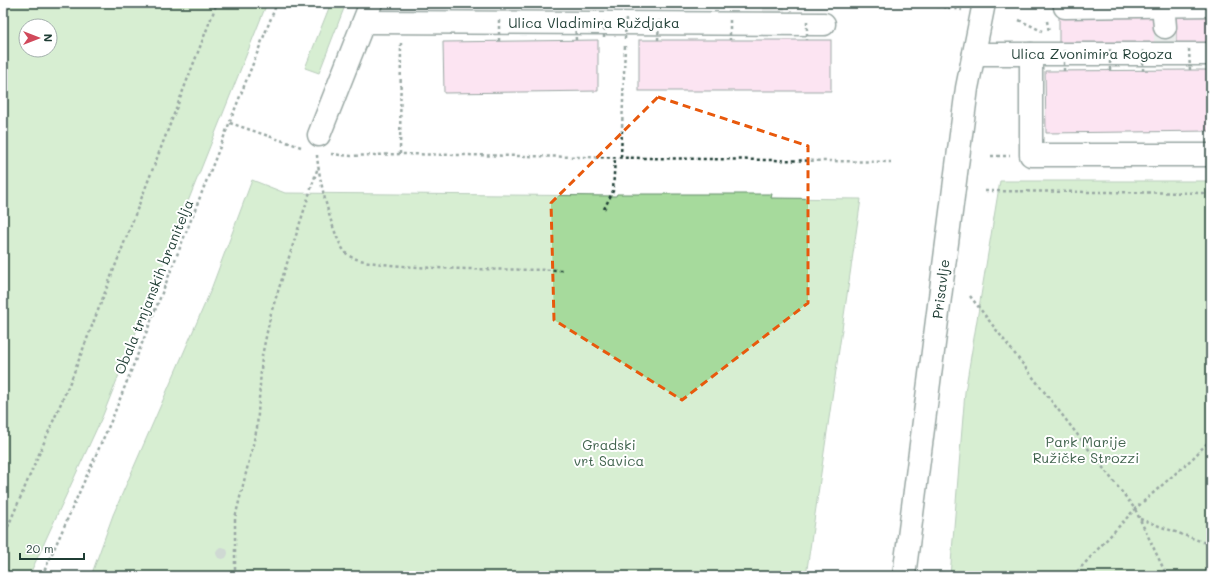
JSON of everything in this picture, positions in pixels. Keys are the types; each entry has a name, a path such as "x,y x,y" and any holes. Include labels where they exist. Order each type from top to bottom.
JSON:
{"street":[{"name":"Prisavlje","path":"904,576 967,88 984,3"},
{"path":"1065,3 1065,7 1211,6"},
{"name":"Ulica Vladimira Ruždjaka","path":"311,141 367,13 774,18 816,23"},
{"name":"Ulica Zvonimira Rogoza","path":"974,54 1031,54 1165,35 1211,54"},
{"path":"1031,54 1031,155 1211,155"}],"path":[{"path":"3,538 73,375 217,3"},
{"name":"Obala trnjanskih branitelja","path":"42,576 112,419 277,3"},
{"path":"919,3 957,9"},
{"path":"604,19 604,37"},
{"path":"499,20 499,41"},
{"path":"575,20 576,40"},
{"path":"621,157 626,20"},
{"path":"658,40 659,20"},
{"path":"730,20 730,40"},
{"path":"1019,20 1042,31 1052,31"},
{"path":"807,40 816,23"},
{"path":"400,154 401,42"},
{"path":"1143,48 1143,70"},
{"path":"1110,49 1110,71"},
{"path":"1189,49 1190,70"},
{"path":"1064,50 1064,71"},
{"path":"230,123 311,141"},
{"path":"562,270 409,266 364,261 348,255 336,238 318,167 317,152 351,156 400,154 892,162"},
{"path":"604,209 613,191 615,158"},
{"path":"235,576 235,518 257,428 262,356 271,313 318,167"},
{"path":"985,192 1211,193"},
{"path":"970,296 1135,509 1167,576"},
{"path":"1073,576 1135,509 1193,458 1211,439"},
{"path":"1140,519 1211,545"}],"highlighted area":[{"path":"658,97 808,146 808,303 682,400 554,320 551,203"}],"green space":[{"path":"3,3 267,3 103,415 29,576 3,576"},
{"path":"331,3 346,3 319,73 305,68"},
{"name":"Gradski vrt Savica","path":"252,180 285,193 616,196 617,194 772,194 771,198 861,199 806,576 91,576 113,515 210,292"},
{"name":"Park Marije Ružičke Strozzi","path":"1000,181 1211,181 1211,576 950,576 965,392"}],"building":[{"path":"1059,15 1156,15 1156,43 1059,44"},
{"path":"1176,15 1211,15 1211,43 1176,43"},
{"path":"598,40 598,91 444,93 443,42"},
{"path":"639,40 831,40 831,91 639,91"},
{"path":"1211,70 1211,131 1046,133 1045,71"}],"tunnel":[{"path":"774,3 774,12"},
{"path":"1165,27 1165,44"}]}
